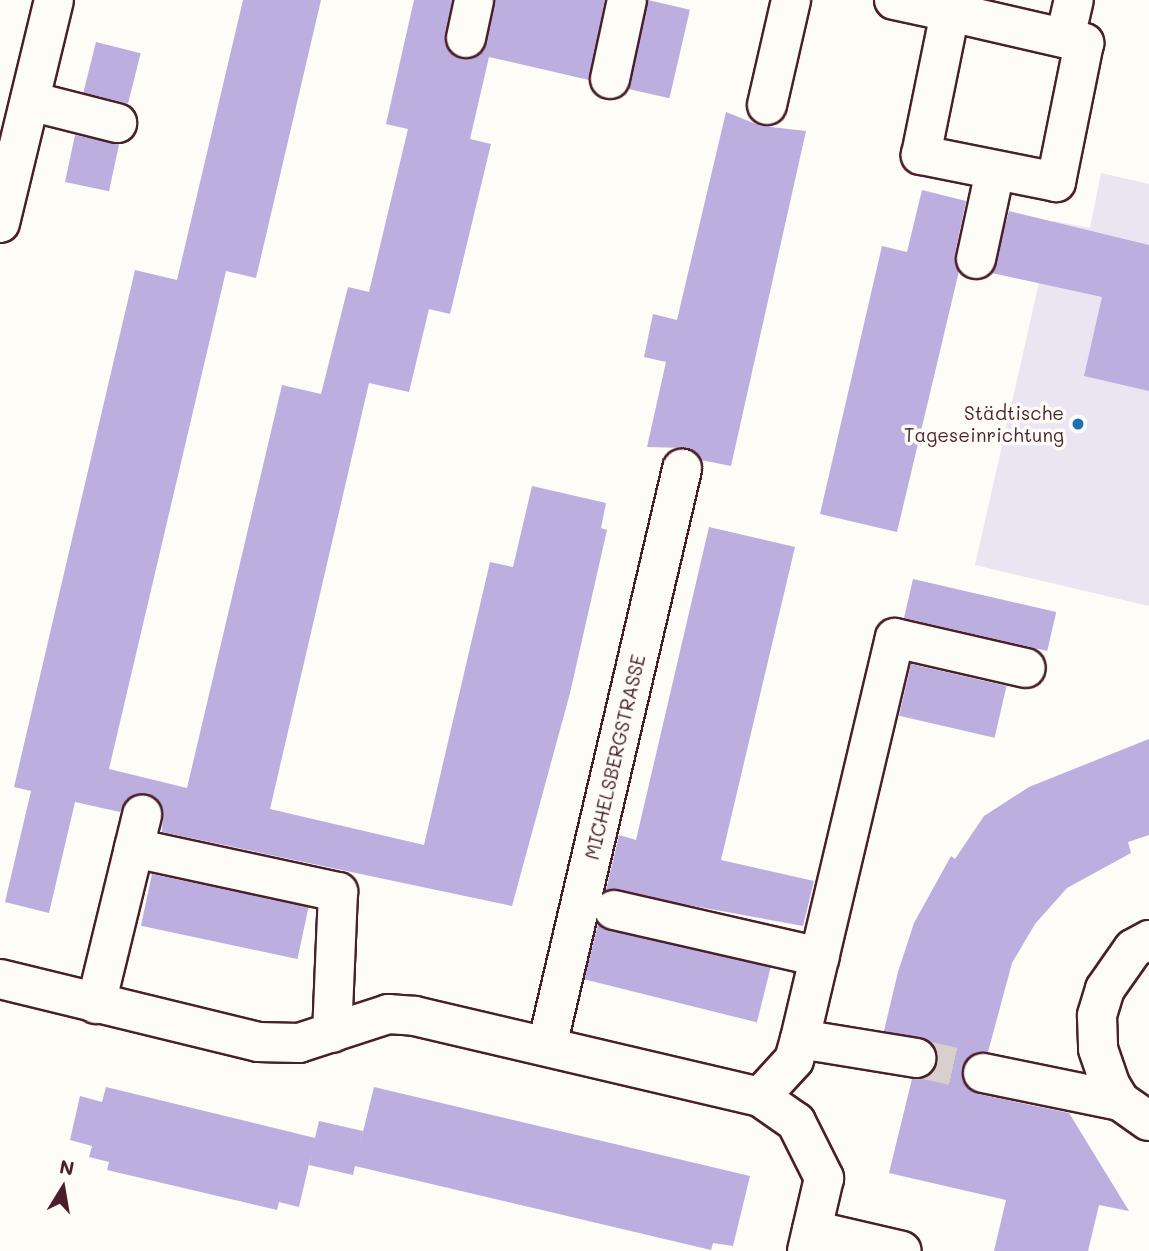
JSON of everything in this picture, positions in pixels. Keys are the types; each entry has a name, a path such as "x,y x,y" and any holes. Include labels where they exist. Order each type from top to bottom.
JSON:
{"street":[{"path":"0,223 8,154 30,101 54,0"},
{"path":"467,38 474,0"},
{"path":"610,79 627,0"},
{"path":"767,105 791,0"},
{"path":"896,0 950,12 1065,38 1084,43 1056,182 921,155 950,12"},
{"path":"1065,38 1074,0"},
{"path":"30,101 117,123"},
{"path":"976,259 995,171"},
{"name":"MICHELSBERGSTRASSE","path":"547,1046 682,469"},
{"path":"760,1097 794,1060 895,638 1026,668"},
{"path":"96,1004 138,831 338,892 332,1032"},
{"path":"614,910 820,957"},
{"path":"1135,1111 1098,1049 1097,1016 1105,989 1133,949 1149,940"},
{"path":"0,979 258,1042 299,1043 388,1014 547,1046 760,1097 785,1110 812,1143 824,1178 810,1241 902,1251"},
{"path":"800,1039 916,1058"},
{"path":"983,1073 1135,1111"}],"shaded area":[{"name":"Städtische Tageseinrichtung","path":"1101,173 1149,184 1149,606 975,565 1053,221 1090,228"}],"building":[{"path":"243,0 321,0 256,278 226,271 109,769 187,788 282,385 321,394 348,287 369,292 408,129 386,124 414,0 452,0 445,44 462,59 483,52 495,0 605,0 589,80 489,57 470,139 491,144 450,314 429,309 409,392 369,383 270,809 424,845 490,562 513,567 532,486 606,503 601,528 607,530 570,693 512,906 162,832 163,808 146,794 127,799 120,812 75,802 49,913 5,902 31,791 14,787 135,270 177,280"},
{"path":"648,0 690,10 669,98 628,89"},
{"path":"96,42 141,53 128,104 83,92"},
{"path":"726,112 761,126 806,131 731,466 701,460 686,448 647,447 666,362 644,357 653,314 677,320"},
{"path":"75,135 119,144 109,191 65,182"},
{"path":"922,190 966,201 955,254 959,271 897,532 820,514 882,246 907,252"},
{"path":"1009,211 1149,245 1149,391 1084,376 1102,297 992,273"},
{"path":"709,527 795,547 721,860 814,881 803,926 606,890 619,835 636,840"},
{"path":"913,579 1056,612 1047,651 904,618"},
{"path":"911,664 1006,686 995,738 899,716"},
{"path":"1149,739 1149,835 1128,842 1131,853 1067,888 1035,924 1012,963 988,1052 975,1053 962,1069 963,1081 978,1094 1069,1113 1129,1211 1099,1205 1088,1251 994,1251 1006,1200 889,1173 912,1079 924,1078 938,1061 929,1041 884,1031 898,972 914,923 951,856 955,859 984,816 1029,787"},
{"path":"152,874 309,907 297,959 141,926"},
{"path":"598,924 771,967 757,1022 584,979"},
{"path":"106,1087 315,1138 319,1121 363,1131 360,1144 374,1087 750,1176 733,1246 713,1243 711,1250 355,1166 353,1175 309,1165 312,1151 299,1207 279,1202 277,1210 107,1170 109,1162 89,1157 92,1146 70,1140 80,1096 102,1102"}],"tunnel":[{"path":"916,1058 983,1073"}],"place":[{"name":"Städtische Tageseinrichtung","path":"1078,424"}]}
